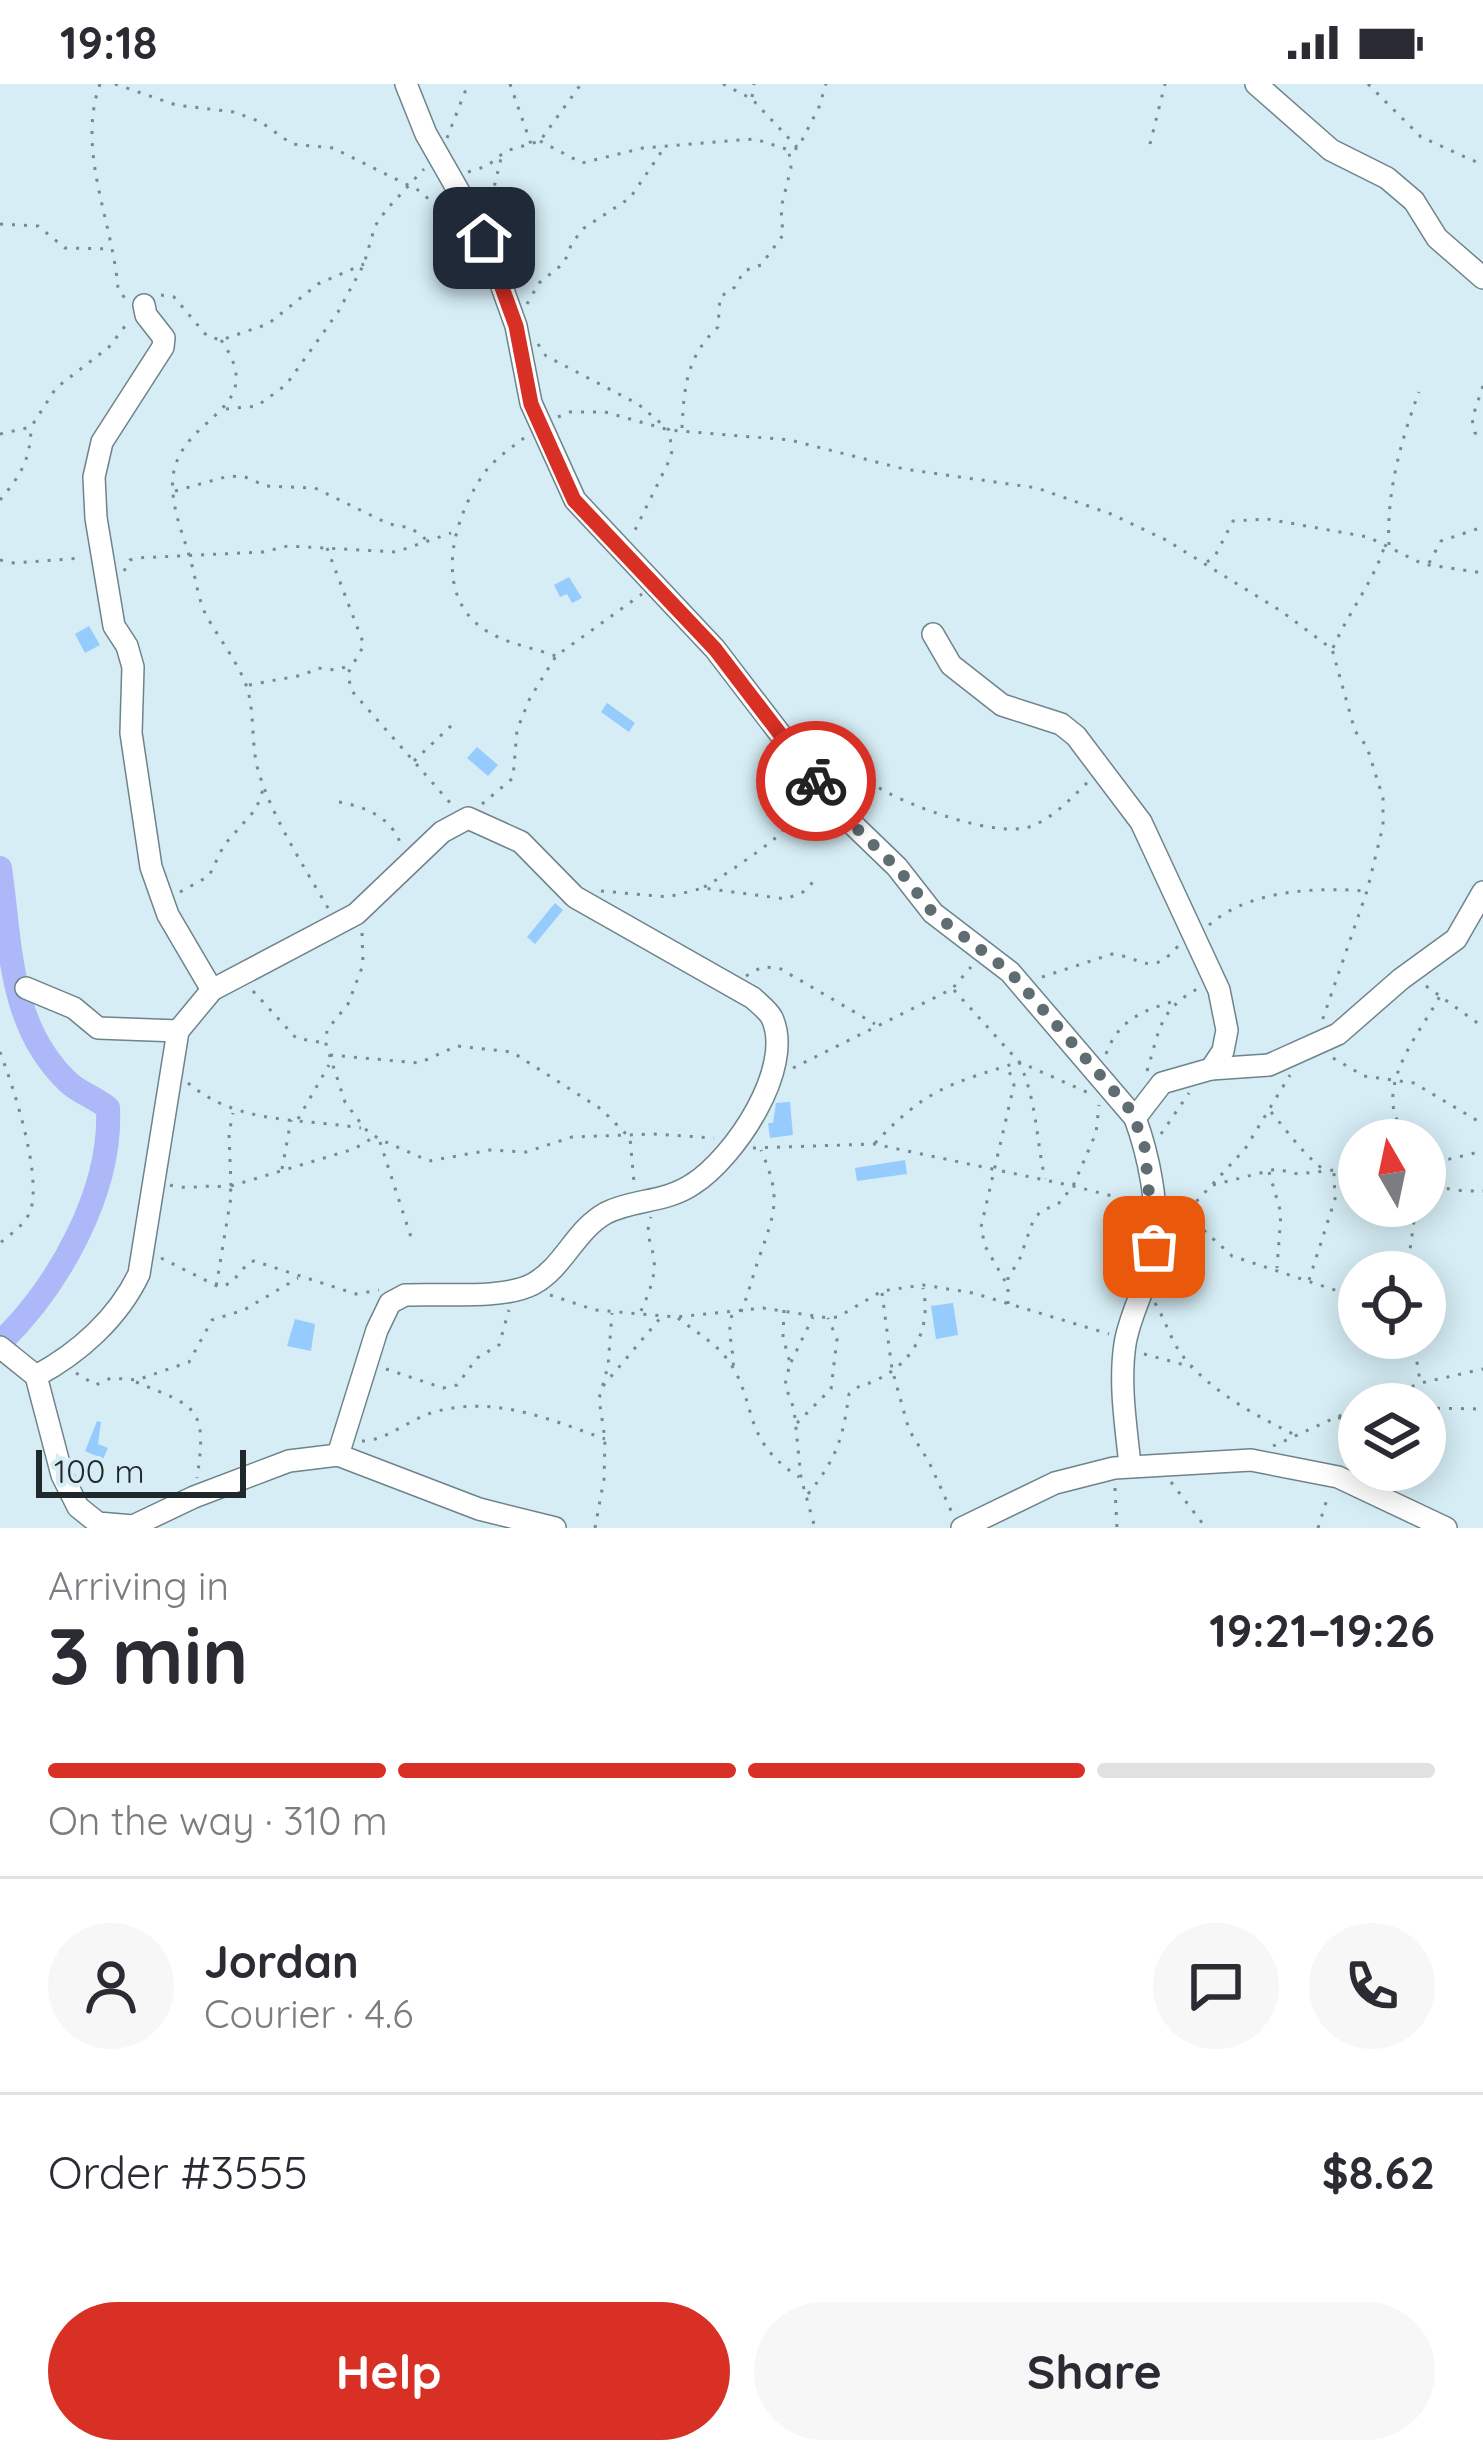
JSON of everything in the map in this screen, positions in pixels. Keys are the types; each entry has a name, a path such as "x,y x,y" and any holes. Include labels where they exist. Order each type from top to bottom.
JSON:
{"street":[{"path":"406,84 442,163 484,236 519,328 531,404 574,500 715,649 826,795 900,871 933,913 1010,972 1099,1072 1141,1109 1154,1247 1125,1344 1122,1467"},
{"path":"1256,84 1331,150 1387,178 1414,201 1437,238 1483,278"},
{"path":"140,306 164,338 163,347 102,442 94,477 101,556 114,626 133,667 131,733 140,810 162,901 212,990"},
{"path":"933,634 951,665 1002,705 1061,724 1076,736 1141,822 1219,989 1227,1030 1223,1051 1205,1070"},
{"path":"36,1376 87,1342 130,1294 157,1182 178,1031 212,990 347,920 442,832 467,818 521,842 569,890 621,925 731,984 771,1014 776,1032 770,1080 752,1120 723,1161 693,1185 651,1203 607,1213 534,1284 511,1291 405,1295 390,1303 340,1449"},
{"path":"1141,1109 1162,1083 1205,1070 1269,1065 1339,1034 1456,939 1483,892"},
{"path":"26,988 74,1008 98,1028 178,1031"},
{"path":"5,1351 36,1376 62,1475 78,1507 98,1522 133,1526 289,1461 340,1449 479,1509 555,1528"},
{"path":"960,1528 1055,1483 1122,1467 1251,1460 1338,1477"},
{"path":"1368,1491 1446,1528"}],"path":[{"path":"100,84 93,127 99,201 118,289 130,305 140,306"},
{"path":"115,84 176,105 234,112 262,122 292,144 333,148 410,186 450,220 484,236 502,154"},
{"path":"224,409 257,406 286,385 338,312 386,209 442,163 468,84"},
{"path":"510,84 532,146"},
{"path":"442,163 487,166 502,154 532,146 581,84"},
{"path":"723,84 752,99 798,148"},
{"path":"752,99 754,84"},
{"path":"798,148 826,84"},
{"path":"1150,144 1165,84"},
{"path":"1368,84 1421,137 1483,166"},
{"path":"540,141 582,163 666,146 755,139 789,150 798,148"},
{"path":"632,560 633,527 672,451 669,430 638,404 546,356 519,328 531,294 564,262 584,228 630,198 666,146"},
{"path":"682,430 689,363 718,327 720,297 735,287 744,271 760,265 783,235 781,208 791,168 789,150"},
{"path":"0,224 38,226 65,248 111,248"},
{"path":"0,500 23,472 31,427 56,388 109,347 140,306 166,293 207,336 221,340 268,324 318,284 364,264"},
{"path":"221,340 232,355 238,376 236,392 184,444 172,474 178,526 206,614 247,685 251,733 264,785 365,952 348,1004 327,1030 326,1043 344,1102 365,1129 429,1161 490,1150 526,1153 572,1137 654,1134 760,1149 874,1144 1116,1197 1153,1218"},
{"path":"1483,386 1472,419 1475,433 1483,438"},
{"path":"1332,649 1375,576 1387,545 1387,512 1405,430 1419,392"},
{"path":"556,656 486,631 465,611 454,585 455,532 461,512 490,466 541,425 570,412 605,412 669,430 790,440 941,476 1037,488 1111,514 1206,563 1332,649 1355,731 1367,747 1383,798 1383,826 1367,891 1308,1050 1245,1149 1154,1247"},
{"path":"0,434 31,427"},
{"path":"172,492 229,476 266,486 315,488 389,524 411,528 430,542"},
{"path":"1206,563 1215,556 1233,521 1267,519 1368,537 1428,565 1483,573"},
{"path":"1428,565 1441,541 1483,527"},
{"path":"110,606 130,560 263,553 288,546 396,552 455,532"},
{"path":"327,548 364,645 347,673 351,690 467,818 513,778 518,730 530,698 556,656 653,586"},
{"path":"0,560 45,562 101,556"},
{"path":"247,685 352,664"},
{"path":"413,763 453,724"},
{"path":"797,753 820,752 845,762 898,799 996,829 1027,828 1054,814 1101,768"},
{"path":"162,901 209,876 224,845 256,809 264,785"},
{"path":"569,890 621,890 668,897 703,888 779,836 783,811 810,797 826,795"},
{"path":"338,802 368,810 398,835 400,874"},
{"path":"703,888 786,899 803,892 817,878"},
{"path":"1026,990 1059,970 1112,954 1148,966 1168,958 1226,910 1303,888 1367,891"},
{"path":"770,1080 952,989 983,954"},
{"path":"731,984 762,967 778,968 877,1024"},
{"path":"1409,973 1483,1028"},
{"path":"239,974 296,1038 326,1043"},
{"path":"1099,1072 1112,1036 1131,1016 1199,988 1219,989"},
{"path":"952,989 1019,1062 1033,1093 1035,1137 1046,1180"},
{"path":"1399,1119 1394,1103 1397,1080 1407,1052 1440,995"},
{"path":"1141,1109 1162,1019 1176,1001"},
{"path":"328,1055 419,1063 457,1046 512,1052 601,1109 630,1138 632,1170 651,1203 647,1227 655,1263 640,1314"},
{"path":"1308,1050 1364,1076 1414,1083 1483,1124"},
{"path":"0,1052 20,1108 32,1187 31,1210 0,1243"},
{"path":"281,1171 294,1120 330,1062"},
{"path":"874,1144 908,1108 940,1088 1019,1062 1100,1098 1096,1133 1073,1186 1059,1203 1040,1212 1006,1283"},
{"path":"1007,1066 1014,1085 981,1227 985,1246 1006,1283 1009,1306"},
{"path":"173,1070 193,1088 234,1111 365,1129"},
{"path":"1147,1163 1205,1070"},
{"path":"1270,1110 1293,1135 1299,1150 1325,1171"},
{"path":"216,1287 233,1194 229,1132 234,1111"},
{"path":"157,1182 188,1190 230,1186 377,1138"},
{"path":"377,1138 411,1237"},
{"path":"741,1312 777,1199 760,1149"},
{"path":"1446,1160 1483,1151"},
{"path":"1212,1185 1268,1170 1298,1174 1338,1171"},
{"path":"1268,1170 1281,1214 1276,1270"},
{"path":"1308,1281 1335,1199 1334,1170"},
{"path":"1446,1188 1483,1191"},
{"path":"1185,1213 1232,1256 1338,1291"},
{"path":"144,1251 216,1287 231,1283 254,1261 356,1294 380,1290 405,1295"},
{"path":"132,1380 189,1363 212,1320 262,1301 299,1277"},
{"path":"534,1284 556,1298 612,1311 676,1317 784,1308 828,1318 882,1291 922,1285 973,1293 1080,1323 1194,1368"},
{"path":"808,1494 845,1431 849,1394 892,1369 921,1339 928,1322 922,1285"},
{"path":"1143,1286 1169,1326 1179,1352 1194,1368 1243,1410 1293,1434"},
{"path":"367,1363 443,1388 457,1385 477,1358 500,1346 511,1291"},
{"path":"882,1291 892,1369 909,1430 960,1528"},
{"path":"784,1308 783,1337 790,1364"},
{"path":"595,1528 604,1479 599,1399 612,1311"},
{"path":"733,1314 728,1328 735,1356 733,1372"},
{"path":"814,1315 785,1385 796,1424 800,1478 815,1528"},
{"path":"602,1387 662,1316"},
{"path":"676,1317 727,1358 761,1444 775,1461 800,1478"},
{"path":"796,1424 831,1389 837,1340 828,1318"},
{"path":"1416,1359 1420,1383 1483,1369"},
{"path":"61,1363 94,1385 111,1378 132,1380 186,1403 199,1420 194,1497"},
{"path":"340,1449 373,1441 402,1424 449,1407 508,1407 605,1439"},
{"path":"1446,1408 1483,1409"},
{"path":"1251,1460 1293,1434 1338,1415"},
{"path":"1330,1418 1338,1417"},
{"path":"1158,1465 1206,1528"},
{"path":"1117,1528 1122,1467"},
{"path":"1318,1528 1321,1510 1338,1477"}],"building":[{"path":"569,577 582,598 572,603 567,594 560,597 554,585"},
{"path":"89,626 100,645 85,653 75,634"},
{"path":"607,703 635,723 629,732 601,712"},
{"path":"477,747 498,765 488,776 467,758"},
{"path":"555,903 563,910 535,944 527,937"},
{"path":"790,1102 793,1135 770,1138 768,1123 773,1123 776,1103"},
{"path":"905,1160 907,1174 857,1181 855,1168"},
{"path":"953,1303 958,1335 936,1339 931,1306"},
{"path":"295,1319 315,1324 311,1351 287,1346"},
{"path":"97,1421 101,1422 98,1444 108,1448 103,1459 85,1451"}],"waterway":[{"path":"0,868 16,982 34,1035 68,1082 108,1108 101,1172 78,1235 42,1294 0,1343"}],"way so far":[{"path":"816,781 933,913 1010,972 1136,1118 1152,1196 1154,1247"}],"route":[{"path":"484,238 516,326 531,404 574,500 715,649 816,781"}]}
